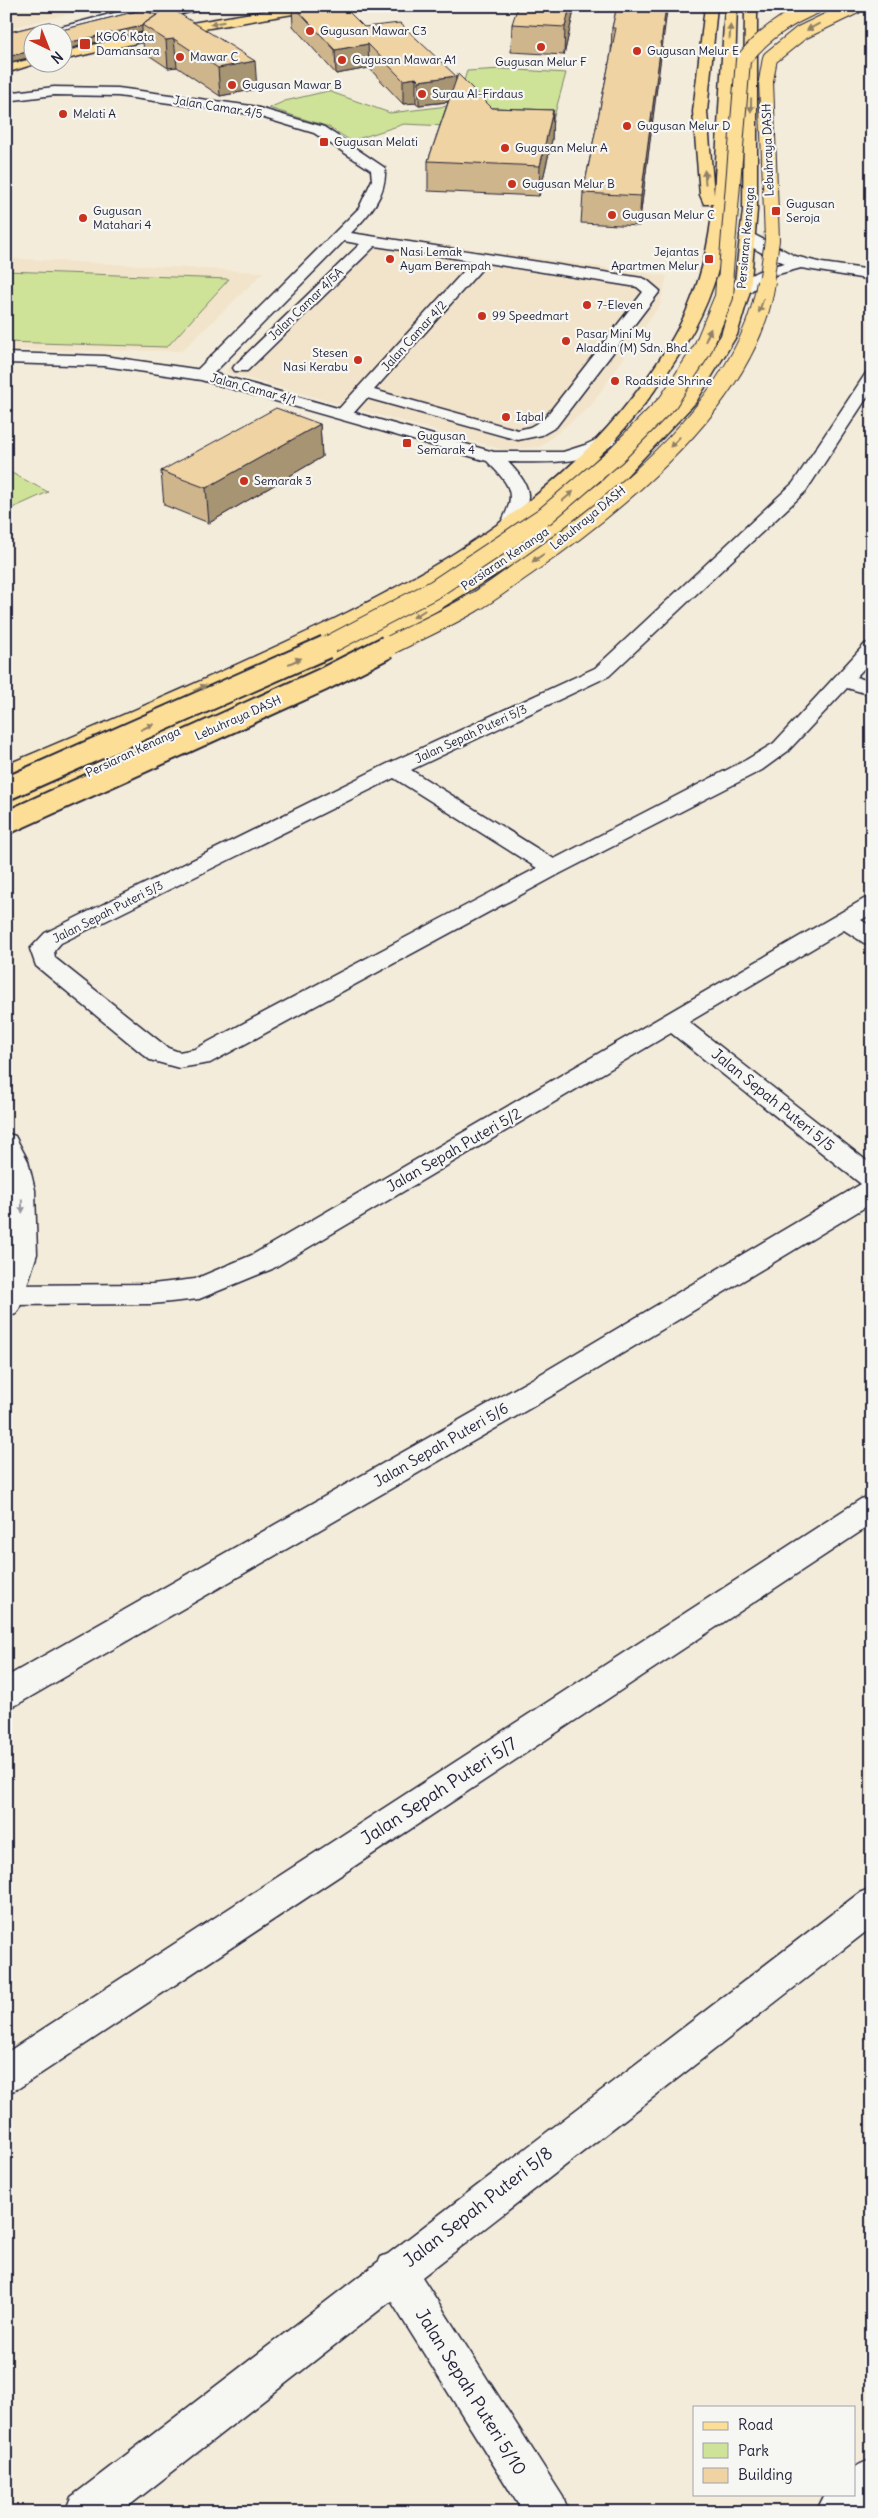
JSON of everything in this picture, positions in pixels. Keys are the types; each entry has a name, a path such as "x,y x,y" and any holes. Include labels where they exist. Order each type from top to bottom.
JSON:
{"main road":[{"path":"72,54 180,29 317,6"},
{"path":"711,6 700,112 707,195 719,223"},
{"name":"Persiaran Kenanga","path":"6,773 346,623 433,576 506,530 564,483 608,439 642,400 686,333 709,274 719,223 725,150 731,6"},
{"name":"Persiaran Kenanga","path":"6,810 336,658 406,621 521,551 608,485 690,398 729,335 742,291 750,210 751,6"},
{"name":"Lebuhraya DASH","path":"6,789 310,654 435,589 546,515 615,456 668,402 702,350 724,297 743,60 761,37 783,21 817,6"},
{"name":"Lebuhraya DASH","path":"6,823 322,680 473,603 575,533 654,464 708,407 740,357 763,305 772,240 766,81 770,58 802,33 857,6"},
{"path":"750,21 764,11"},
{"path":"72,37 166,15"},
{"path":"6,69 22,65"},
{"path":"6,782 140,715"}],"street":[{"path":"72,28 156,6"},
{"name":"Jalan Camar 4/5","path":"6,98 54,91 118,92 252,110 319,130 378,168 380,180 366,210 202,375"},
{"path":"340,236 642,283 652,291 550,424 536,431 518,434 363,392"},
{"path":"747,236 770,252 806,265 872,275"},
{"name":"Jalan Camar 4/5A","path":"241,368 372,241"},
{"name":"Jalan Camar 4/2","path":"344,414 484,258"},
{"path":"742,291 752,281 766,272 806,265"},
{"name":"Jalan Camar 4/1","path":"6,358 104,361 202,375 493,457 564,457 591,449 608,439"},
{"name":"Jalan Sepah Puteri 5/3","path":"872,377 800,487 602,672 396,770 53,938 42,949 44,961 159,1054 179,1060 200,1057 553,868 754,765 781,746 872,648"},
{"path":"493,457 510,475 521,491 521,506 506,530"},
{"path":"844,680 872,689"},
{"path":"396,770 553,868"},
{"name":"Jalan Sepah Puteri 5/2","path":"8,1299 152,1294 199,1289 262,1262 872,904"},
{"path":"845,920 872,938"},
{"name":"Jalan Sepah Puteri 5/5","path":"673,1022 872,1179"},
{"path":"6,1142 15,1161 22,1190 23,1254 8,1299"},
{"name":"Jalan Sepah Puteri 5/6","path":"6,1694 414,1461 766,1256 872,1190"},
{"name":"Jalan Sepah Puteri 5/7","path":"6,2075 872,1508"},
{"name":"Jalan Sepah Puteri 5/8","path":"86,2512 395,2271 872,1905"},
{"name":"Jalan Sepah Puteri 5/10","path":"395,2271 548,2512"},
{"path":"856,2495 872,2480"},
{"path":"837,2512 854,2496"}],"shaded area":[{"path":"6,6 103,6 36,22 22,22 22,25 6,29"},
{"path":"368,235 667,276 660,305 591,406 540,447 504,450 224,372"},
{"path":"6,258 264,272 182,351 6,350"}],"green space":[{"path":"502,69 566,73 550,131 404,124 351,141 329,127 269,108 285,101 328,91 390,113 456,105 467,71"},
{"path":"6,271 229,279 167,347 6,342"},
{"path":"6,470 48,492 6,511"}],"building":[{"path":"294,6 343,6 364,27 400,23 456,76 419,81 416,78 403,80 368,44 335,50"},
{"path":"518,6 570,6 565,27 512,24"},
{"path":"617,6 666,6 641,196 583,193 616,28 612,28"},
{"path":"172,9 255,61 218,68 174,39 166,40 142,25 164,10"},
{"path":"141,10 157,15 142,26 72,42 72,27"},
{"path":"22,29 22,53 6,57 6,33"},
{"path":"458,74 492,108 553,110 540,166 428,161"},
{"path":"276,408 320,424 206,488 161,471"}],"railway":[{"path":"167,18 218,6"}],"place":[{"name":"Gugusan Mawar C3","path":"310,31"},
{"name":"KG06 Kota Damansara","path":"85,44"},
{"name":"Gugusan Melur F","path":"541,47"},
{"name":"Gugusan Melur E","path":"637,51"},
{"name":"Mawar C","path":"180,57"},
{"name":"Gugusan Mawar A1","path":"342,60"},
{"name":"Gugusan Mawar B","path":"232,85"},
{"name":"Surau Al-Firdaus","path":"422,94"},
{"name":"Melati A","path":"63,114"},
{"name":"Gugusan Melur D","path":"627,126"},
{"name":"Gugusan Melati","path":"324,142"},
{"name":"Gugusan Melur A","path":"505,148"},
{"name":"Gugusan Melur B","path":"512,184"},
{"name":"Gugusan Seroja","path":"776,211"},
{"name":"Gugusan Melur C","path":"612,215"},
{"name":"Gugusan Matahari 4","path":"83,218"},
{"name":"Nasi Lemak Ayam Berempah","path":"390,259"},
{"name":"Jejantas Apartmen Melur","path":"709,259"},
{"name":"7-Eleven","path":"587,305"},
{"name":"99 Speedmart","path":"482,316"},
{"name":"Pasar Mini My Aladdin (M) Sdn. Bhd.","path":"566,341"},
{"name":"Stesen Nasi Kerabu","path":"358,360"},
{"name":"Roadside Shrine","path":"615,381"},
{"name":"Iqbal","path":"506,417"},
{"name":"Gugusan Semarak 4","path":"407,443"},
{"name":"Semarak 3","path":"244,481"}]}
